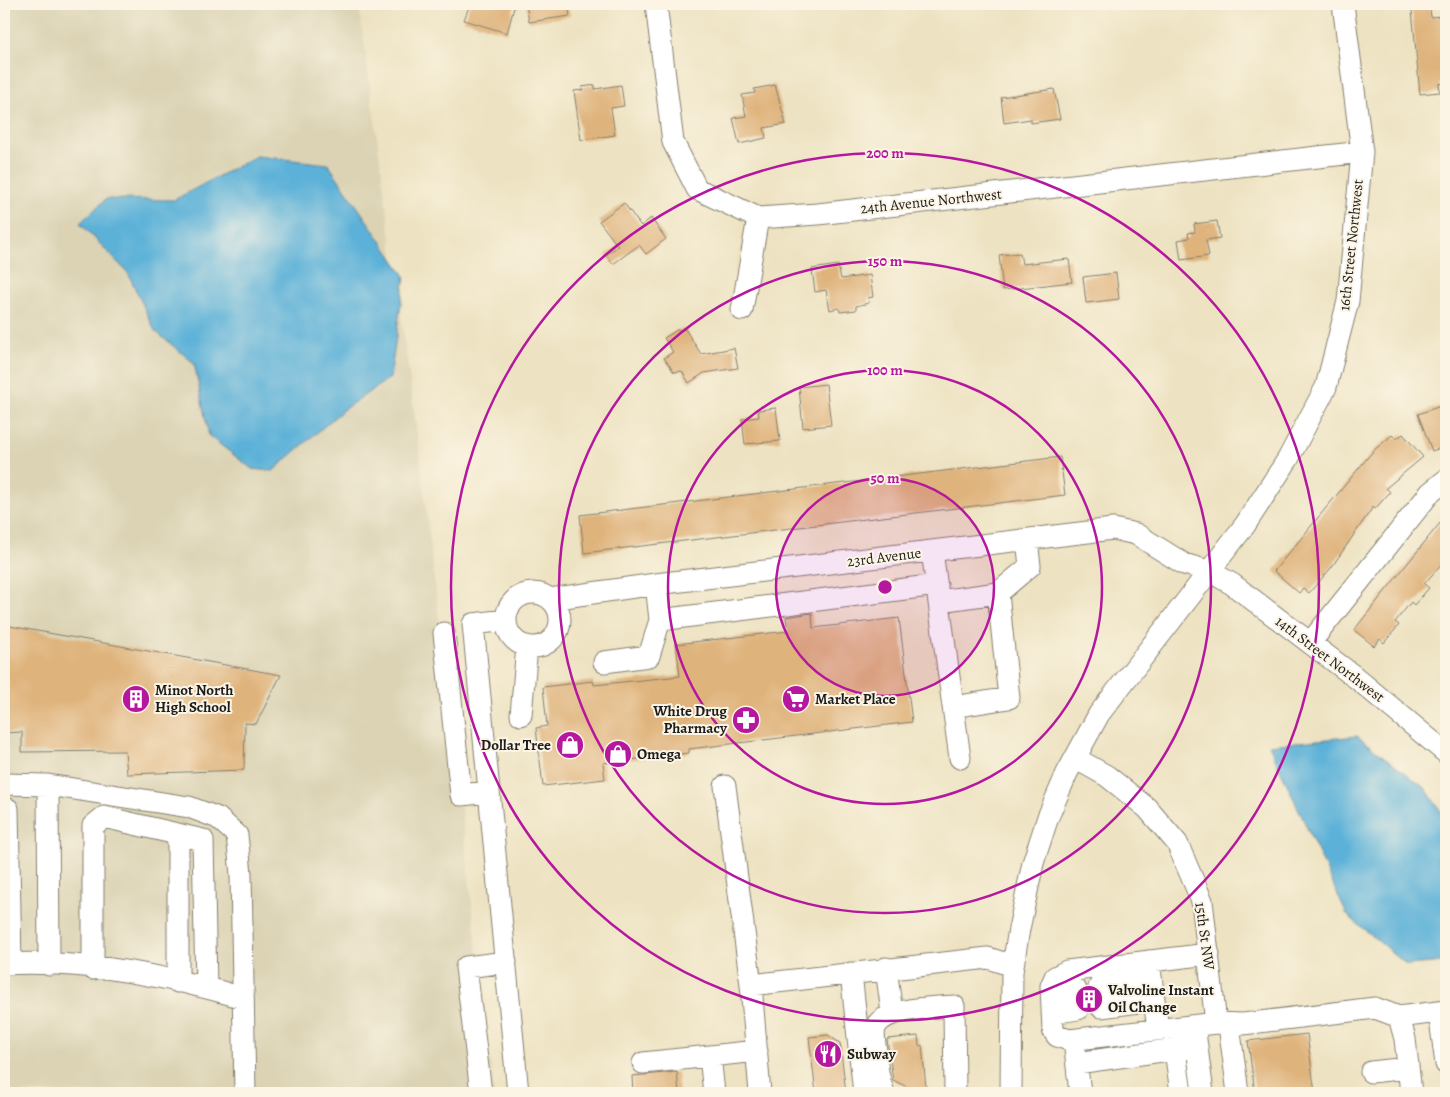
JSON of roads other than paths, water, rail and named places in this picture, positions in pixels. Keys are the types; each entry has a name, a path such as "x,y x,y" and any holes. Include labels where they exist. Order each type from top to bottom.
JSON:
{"street":[{"name":"24th Avenue Northwest","path":"656,4 673,142 697,189 758,218 818,214 1362,152"},
{"name":"16th Street Northwest","path":"1011,1093 1013,966 1034,863 1048,817 1075,758 1099,714 1245,525 1288,459 1326,387 1348,301 1362,152 1343,4"},
{"path":"742,310 758,218"},
{"path":"1310,643 1430,493 1446,480"},
{"name":"23rd Avenue","path":"550,600 656,584 1113,529 1136,534 1184,564 1209,571"},
{"path":"660,620 938,593 998,593 1030,566 1027,540"},
{"path":"932,551 960,758"},
{"name":"14th Street Northwest","path":"1209,571 1232,584 1310,643 1413,724 1446,753"},
{"path":"604,662 649,656 660,620 656,584"},
{"path":"953,706 1010,698 998,593"},
{"path":"526,594 543,595 550,600 559,614 557,632 544,644 527,646 512,637 506,620 511,604 526,594"},
{"path":"506,620 473,624 518,1093"},
{"path":"444,633 461,795 488,792"},
{"path":"521,715 527,646"},
{"name":"15th St NW","path":"1075,758 1107,776 1146,808 1177,843 1202,901 1209,954 1222,1024 1238,1093"},
{"path":"4,784 48,785 188,807 218,818 238,836 241,874 245,1093"},
{"path":"48,785 49,965"},
{"path":"725,786 750,985 760,1093"},
{"path":"4,809 8,809 7,964 49,965 136,973 206,987 243,998"},
{"path":"92,969 92,826 104,817 203,840 206,987"},
{"path":"178,835 178,982"},
{"path":"1100,997 1152,983 1209,954"},
{"path":"750,985 886,968 988,958 1013,966"},
{"path":"481,1093 466,966 506,962"},
{"path":"886,968 892,1013"},
{"path":"1152,983 1068,971 1055,977 1051,986 1052,1010 1057,1036 1073,1039 1158,1030 1195,1036"},
{"path":"851,972 864,1093"},
{"path":"1152,983 1158,1030"},
{"path":"1052,1010 1077,1000"},
{"path":"884,1093 879,1081 874,1037 875,1028 882,1019 892,1013 954,1006 954,1093"},
{"path":"1076,1063 1176,1056 1195,1036 1222,1024 1375,1008 1398,1016 1443,1011 1446,1064"},
{"path":"1398,1016 1405,1039 1411,1093"},
{"path":"1195,1036 1203,1093"},
{"path":"1073,1039 1080,1093"},
{"path":"643,1063 757,1051"},
{"path":"710,1056 714,1093"},
{"path":"1176,1056 1181,1093"},
{"path":"1176,1056 1191,1075 1193,1093"},
{"path":"1370,1072 1408,1068"}],"water":[{"path":"256,156 328,164 405,276 390,378 344,409 273,471 252,469 209,436 194,363 155,331 128,273 80,223 106,199 174,200"},
{"path":"1357,736 1426,789 1446,819 1446,962 1407,965 1347,915 1269,745"}],"tunnel":[{"path":"1077,1001 1100,997"}],"place":[{"name":"Minot North High School","path":"136,699"},
{"name":"Market Place","path":"796,699"},
{"name":"White Drug Pharmacy","path":"746,720"},
{"name":"Dollar Tree","path":"570,745"},
{"name":"Omega","path":"618,754"},
{"name":"Valvoline Instant Oil Change","path":"1089,999"},
{"name":"Subway","path":"828,1054"}]}
